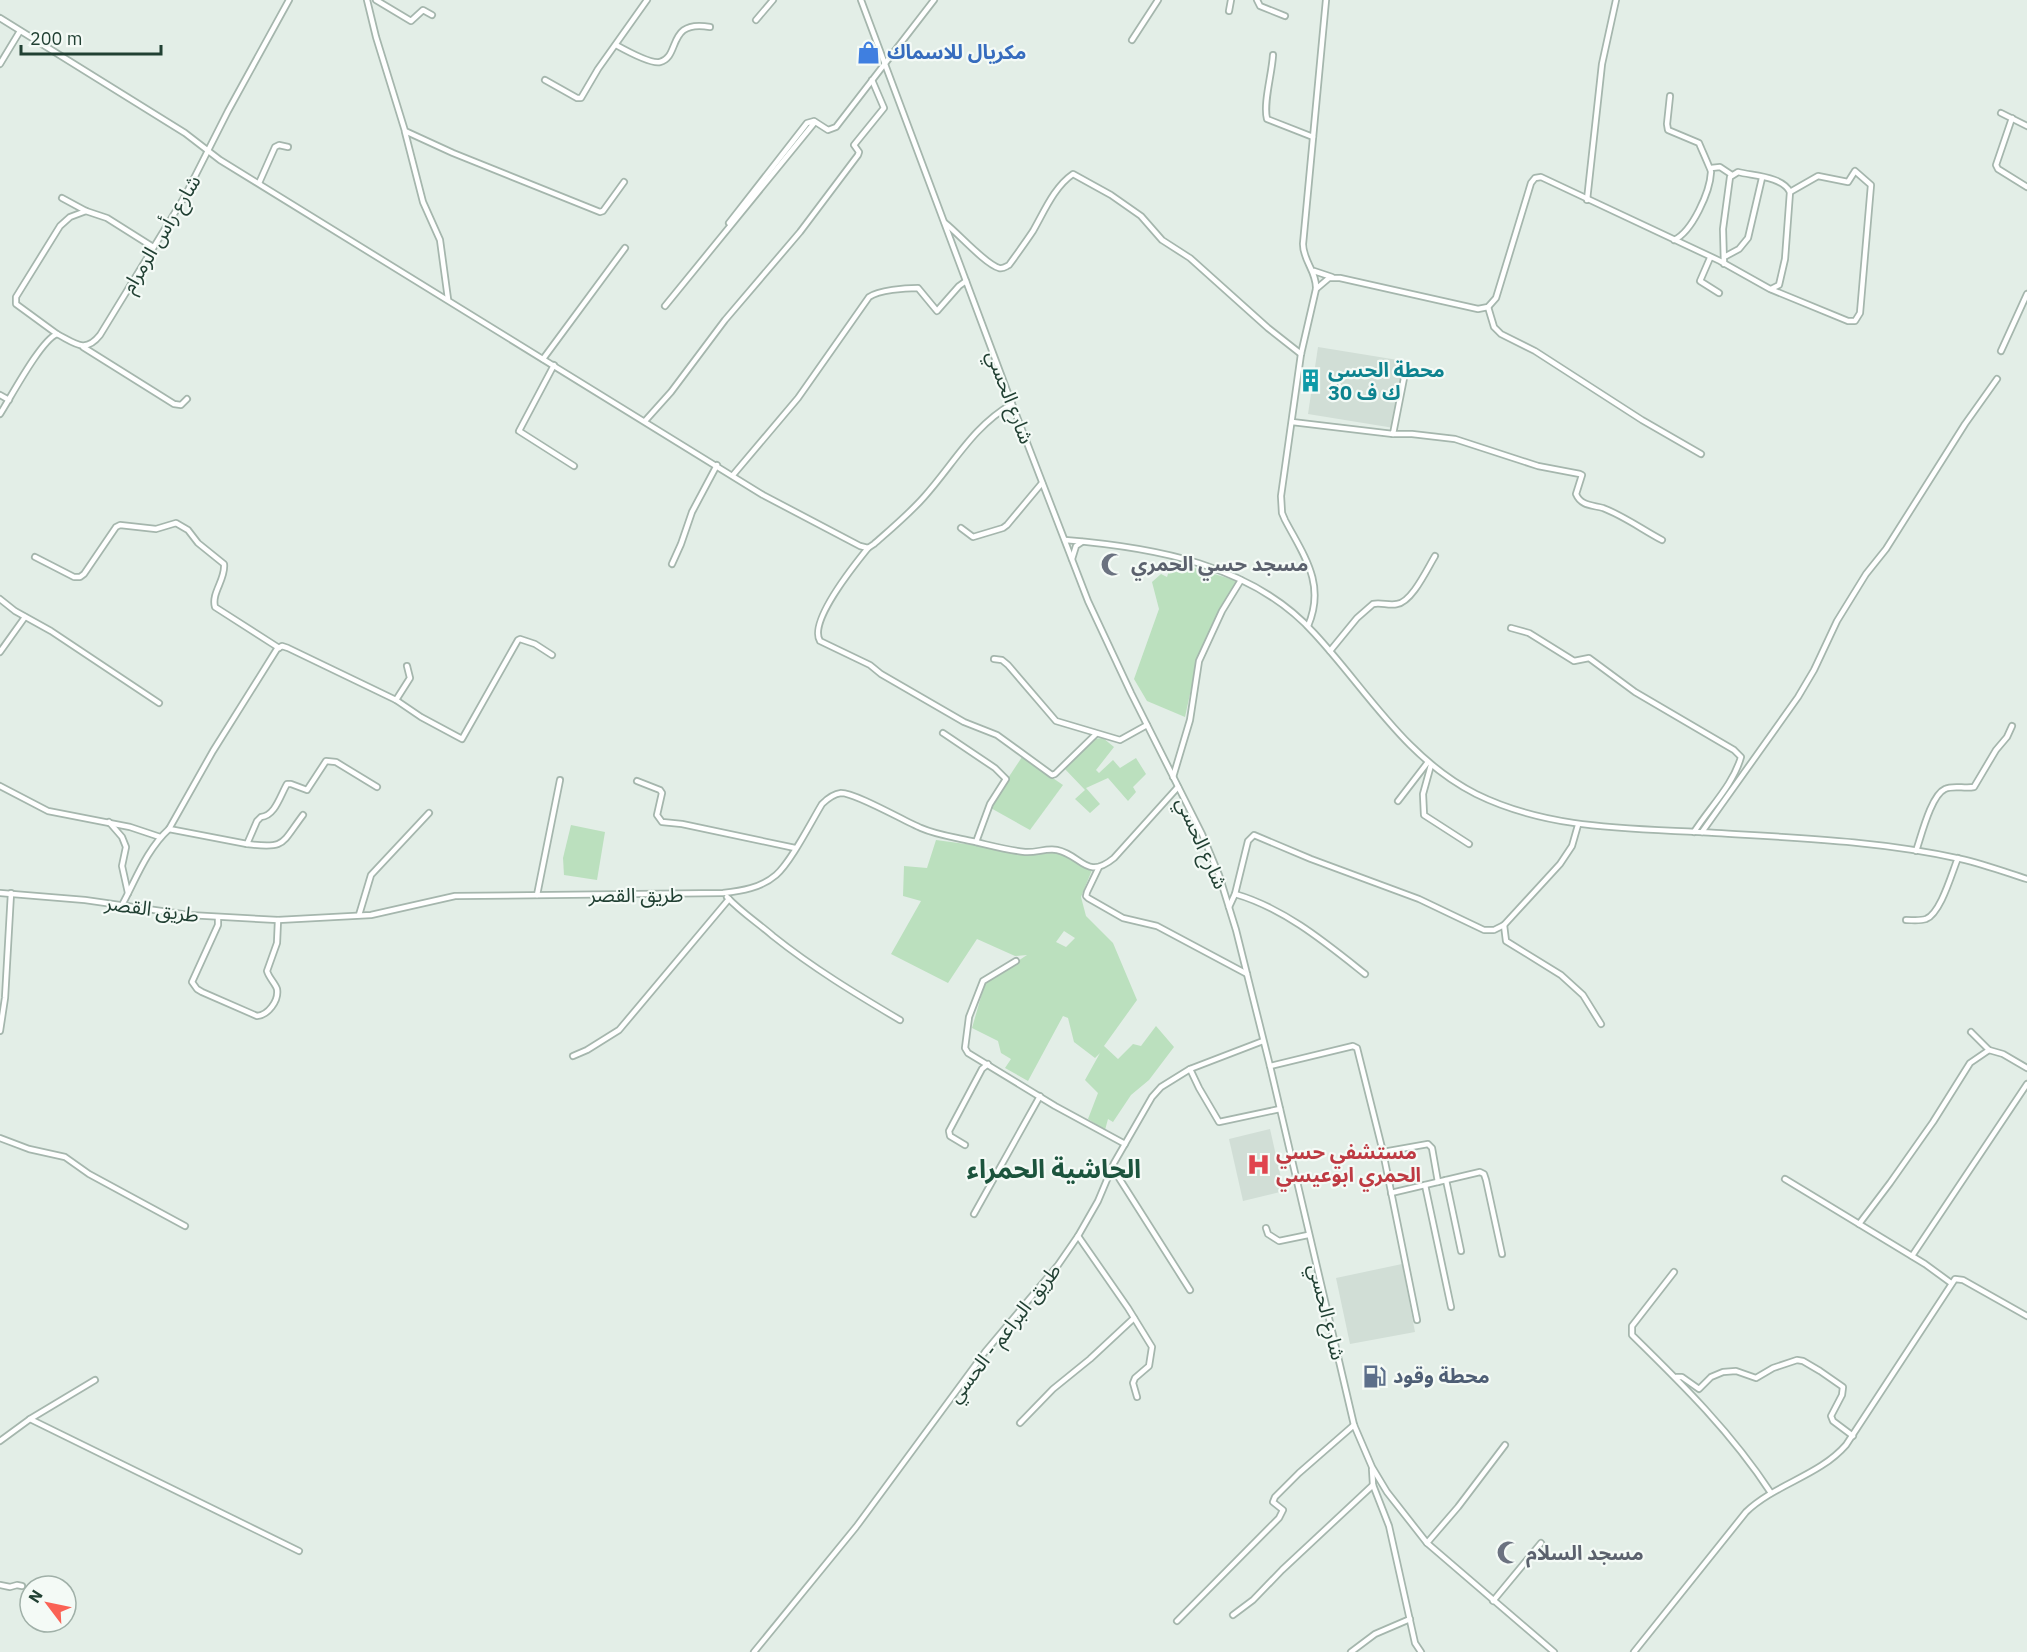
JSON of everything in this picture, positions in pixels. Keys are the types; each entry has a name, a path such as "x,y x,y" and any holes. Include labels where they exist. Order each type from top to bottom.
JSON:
{"street":[{"name":"شارع رأس الرمرام","path":"81,346 91,345 100,334 185,196 228,111 289,0"},
{"path":"367,0 423,202 440,240 448,299"},
{"path":"376,0 411,21 423,10 432,15"},
{"path":"545,80 581,98 598,69 647,0"},
{"path":"756,20 773,0"},
{"name":"شارع الحسي","path":"861,0 1088,601 1202,834 1229,907 1270,1066 1354,1425 1372,1467 1387,1492 1426,1543 1554,1652"},
{"path":"729,223 807,123 815,122 828,130 836,127 934,0"},
{"path":"1132,40 1158,0"},
{"path":"1229,11 1231,0"},
{"path":"1257,0 1260,6 1285,16"},
{"path":"1308,626 1315,603 1314,580 1285,520 1281,504 1301,354 1316,289 1316,279 1304,255 1303,244 1326,0"},
{"path":"1587,200 1602,64 1616,0"},
{"path":"0,18 185,133 260,183 763,495 856,544 868,548"},
{"path":"616,45 630,53 659,62 670,54 683,31 697,25 710,27"},
{"path":"0,64 20,31"},
{"path":"1273,55 1267,119 1313,137"},
{"path":"645,421 671,393 725,320 800,232 858,155 859,152 854,145 884,108 872,80"},
{"path":"1670,96 1668,130 1699,143 1711,168 1708,186 1693,219 1685,233 1674,240"},
{"path":"2001,113 2027,126"},
{"path":"2012,118 1995,165 2027,187"},
{"path":"665,306 815,122"},
{"path":"405,131 443,149 600,212 624,182"},
{"path":"260,183 275,147 279,145 288,147"},
{"path":"1711,168 1720,167 1732,175"},
{"path":"1312,270 1323,275 1478,309 1488,308 1496,298 1533,180 1538,177 1724,264 1770,289 1850,321 1857,320 1860,316 1871,185 1855,171 1848,182 1818,176 1790,192"},
{"path":"1724,264 1727,191 1732,175 1738,172 1777,181 1788,187 1790,192 1781,281 1779,285 1770,289"},
{"path":"943,221 989,261 999,268 1005,267 1009,265 1034,229 1044,208 1074,174 1111,195 1141,216 1162,240 1190,258 1268,328 1301,354"},
{"path":"1726,256 1739,249 1748,238 1762,178"},
{"path":"62,198 86,211 107,218 153,247"},
{"path":"86,211 70,217 60,226 16,297 16,304 57,334 81,346 174,404 181,405 187,399"},
{"path":"543,358 625,248"},
{"path":"1710,258 1700,281 1719,293"},
{"path":"1316,289 1324,280 1334,277"},
{"path":"733,475 798,398 869,297 878,292 918,288 938,311 966,281"},
{"path":"2001,351 2027,294"},
{"path":"1488,308 1494,327 1501,334 1535,351 1642,420 1701,454"},
{"path":"0,414 36,356 51,337 57,334"},
{"path":"554,365 519,431 574,466"},
{"path":"1393,434 1404,378"},
{"path":"1702,832 1798,697 1814,670 1837,621 1866,574 1886,549 1965,424 1997,379"},
{"path":"0,395 9,400"},
{"path":"1012,404 997,413 964,445 914,508 868,548 832,596 818,632 820,641 870,665 881,674 964,722 997,735 1052,775 1096,734"},
{"path":"1292,422 1455,439 1538,466 1580,474 1582,476 1576,494 1580,500 1612,512 1662,540"},
{"path":"672,564 692,512 717,465"},
{"path":"961,528 973,537 1003,528 1042,483"},
{"path":"34,557 74,577 80,577 116,527 120,525 156,529 176,523 188,530 198,543 224,564 223,576 214,600 215,607 279,648 288,648 396,700 462,738 518,640 529,641 552,655"},
{"path":"1065,540 1193,562 1241,580 1281,603 1308,626 1400,737 1430,764 1474,793 1515,811 1578,825 1800,838 1916,851 1958,858 2027,879"},
{"path":"1072,559 1076,546 1083,542"},
{"path":"1330,651 1357,618 1373,604 1404,602 1435,556"},
{"path":"1173,777 1190,720 1199,662 1222,610 1241,580"},
{"path":"0,599 159,703"},
{"path":"0,652 26,617"},
{"path":"1511,627 1529,633 1574,661 1589,658 1635,692 1734,750 1741,757 1721,796 1694,832"},
{"path":"122,905 160,837 169,829 213,751 279,648"},
{"path":"994,659 1002,660 1008,665 1056,721 1120,740 1147,725"},
{"path":"396,700 410,678 407,666"},
{"path":"1916,851 1925,823 1941,792 1946,788 1974,787 2012,726"},
{"path":"944,733 995,768 1006,779 990,804 976,842"},
{"path":"247,844 257,820 272,813 287,784 307,790 326,761 336,762 377,787"},
{"path":"1398,801 1430,764"},
{"path":"1430,764 1423,794 1424,815 1469,844"},
{"path":"537,895 560,780"},
{"path":"638,781 662,793 657,815 662,822 700,827 795,848"},
{"path":"0,786 48,811 130,827 160,837"},
{"path":"1178,786 1114,858 1099,867 1086,896 1123,918 1157,926 1247,974"},
{"name":"طريق القصر","path":"0,893 122,905 219,918 278,920 383,912 455,896 743,891 762,884 776,875 822,804 830,796 840,793 857,797 934,834 1011,851 1031,852 1053,849 1061,851 1083,865 1099,867"},
{"path":"359,915 371,875 429,813"},
{"path":"169,829 247,844 274,846 280,844 303,815"},
{"path":"108,822 122,837 126,848 122,866 128,893"},
{"path":"1229,907 1235,894 1248,841 1254,835 1419,899 1484,930 1494,930 1504,925 1560,864 1572,846 1578,825"},
{"path":"1906,920 1926,919 1933,913 1945,891 1958,858"},
{"path":"0,1031 5,998 11,893"},
{"path":"723,893 794,952 828,976 900,1020"},
{"path":"1235,894 1264,906 1316,936 1365,974"},
{"path":"573,1056 619,1030 729,899"},
{"path":"219,918 192,982 202,992 257,1016 262,1016 269,1011 277,994 276,987 267,975 267,971 277,943 278,920"},
{"path":"1504,925 1506,941 1561,975 1583,995 1600,1024"},
{"path":"1016,961 983,981 975,996 969,1017 964,1048 968,1053 1040,1096 1125,1144"},
{"path":"1971,1032 1989,1050 2003,1054 2027,1068"},
{"name":"طريق البراعم - الحسي","path":"754,1652 856,1527 985,1352 1058,1265 1098,1201 1112,1167 1152,1096 1161,1087 1190,1069 1263,1041"},
{"path":"1270,1066 1353,1046 1356,1048 1383,1152 1417,1320"},
{"path":"1859,1224 1933,1122 1970,1063 1989,1050"},
{"path":"965,1145 950,1136 949,1131 982,1069 988,1064"},
{"path":"1190,1069 1219,1122 1280,1109"},
{"path":"1912,1256 2025,1092 2027,1084"},
{"path":"974,1214 1040,1096"},
{"path":"0,1138 29,1149 65,1157 89,1174 185,1226"},
{"path":"1383,1152 1428,1144 1432,1148 1438,1182"},
{"path":"1112,1167 1190,1290"},
{"path":"1391,1193 1480,1172 1484,1174 1502,1254"},
{"path":"1785,1179 1912,1256 1951,1283"},
{"path":"1446,1180 1461,1251"},
{"path":"1425,1185 1451,1307"},
{"path":"1266,1228 1268,1234 1279,1241 1308,1235"},
{"path":"1078,1236 1153,1350 1149,1366 1135,1377 1133,1383 1137,1397"},
{"path":"1674,1272 1630,1331 1676,1377 1749,1458 1771,1492"},
{"path":"1634,1652 1735,1524 1757,1501 1839,1453 1853,1436 1951,1283 1958,1279 1963,1280 2027,1316"},
{"path":"1020,1423 1053,1389 1090,1359 1134,1318"},
{"path":"1676,1377 1682,1377 1700,1389 1711,1377 1723,1372 1736,1371 1756,1378 1773,1368 1797,1360 1803,1361 1843,1388 1842,1395 1831,1416 1833,1421 1853,1436"},
{"path":"0,1441 30,1419 95,1380"},
{"path":"30,1419 299,1551"},
{"path":"1177,1621 1279,1518 1283,1510 1273,1502 1275,1497 1354,1425"},
{"path":"1426,1543 1458,1507 1505,1445"},
{"path":"1372,1467 1373,1485 1389,1526 1415,1643 1421,1652"},
{"path":"1233,1616 1253,1600 1373,1485"},
{"path":"1493,1601 1541,1543"},
{"path":"0,1585 10,1587 18,1584"},
{"path":"1351,1652 1376,1634 1410,1620"}],"shaded area":[{"path":"1318,347 1404,361 1394,428 1308,414"},
{"path":"1270,1129 1284,1191 1243,1201 1229,1139"},
{"path":"1402,1264 1415,1332 1350,1344 1336,1278"}],"green space":[{"path":"1172,561 1237,581 1198,657 1185,717 1147,701 1134,679 1159,609 1152,582 1161,574 1167,577"},
{"path":"1103,738 1114,747 1096,770 1099,773 1113,760 1120,768 1136,758 1146,774 1133,787 1136,792 1128,801 1108,778 1086,788 1100,804 1090,813 1075,799 1085,790 1064,768 1093,739"},
{"path":"1022,757 1063,785 1030,830 989,807"},
{"path":"571,825 605,832 597,880 564,875 563,858"},
{"path":"936,840 1041,854 1059,852 1092,870 1081,897 1086,916 1113,943 1137,1000 1104,1046 1118,1059 1133,1044 1141,1046 1156,1026 1174,1047 1149,1080 1131,1095 1113,1122 1108,1119 1105,1130 1088,1119 1098,1093 1085,1080 1100,1053 1095,1058 1074,1042 1068,1018 1063,1016 1028,1081 1005,1068 1011,1059 1001,1053 998,1041 972,1028 985,983 1027,955 1015,956 977,939 948,983 891,954 921,901 903,896 904,866 927,868","holes":["1064,931 1075,938 1066,947 1056,942"]}],"place":[{"name":"مكريال للاسماك","path":"869,52"},
{"name":"محطة الحسي 30 ك ف","path":"1310,381"},
{"name":"مسجد حسي الحمري","path":"1113,564"},
{"name":"مستشفي حسي الحمري ابوعيسي","path":"1258,1164"},
{"name":"محطة وقود","path":"1375,1376"},
{"name":"مسجد السلام","path":"1508,1553"}],"district":[{"name":"الحاشية الحمراء","path":"1054,1169"}]}
